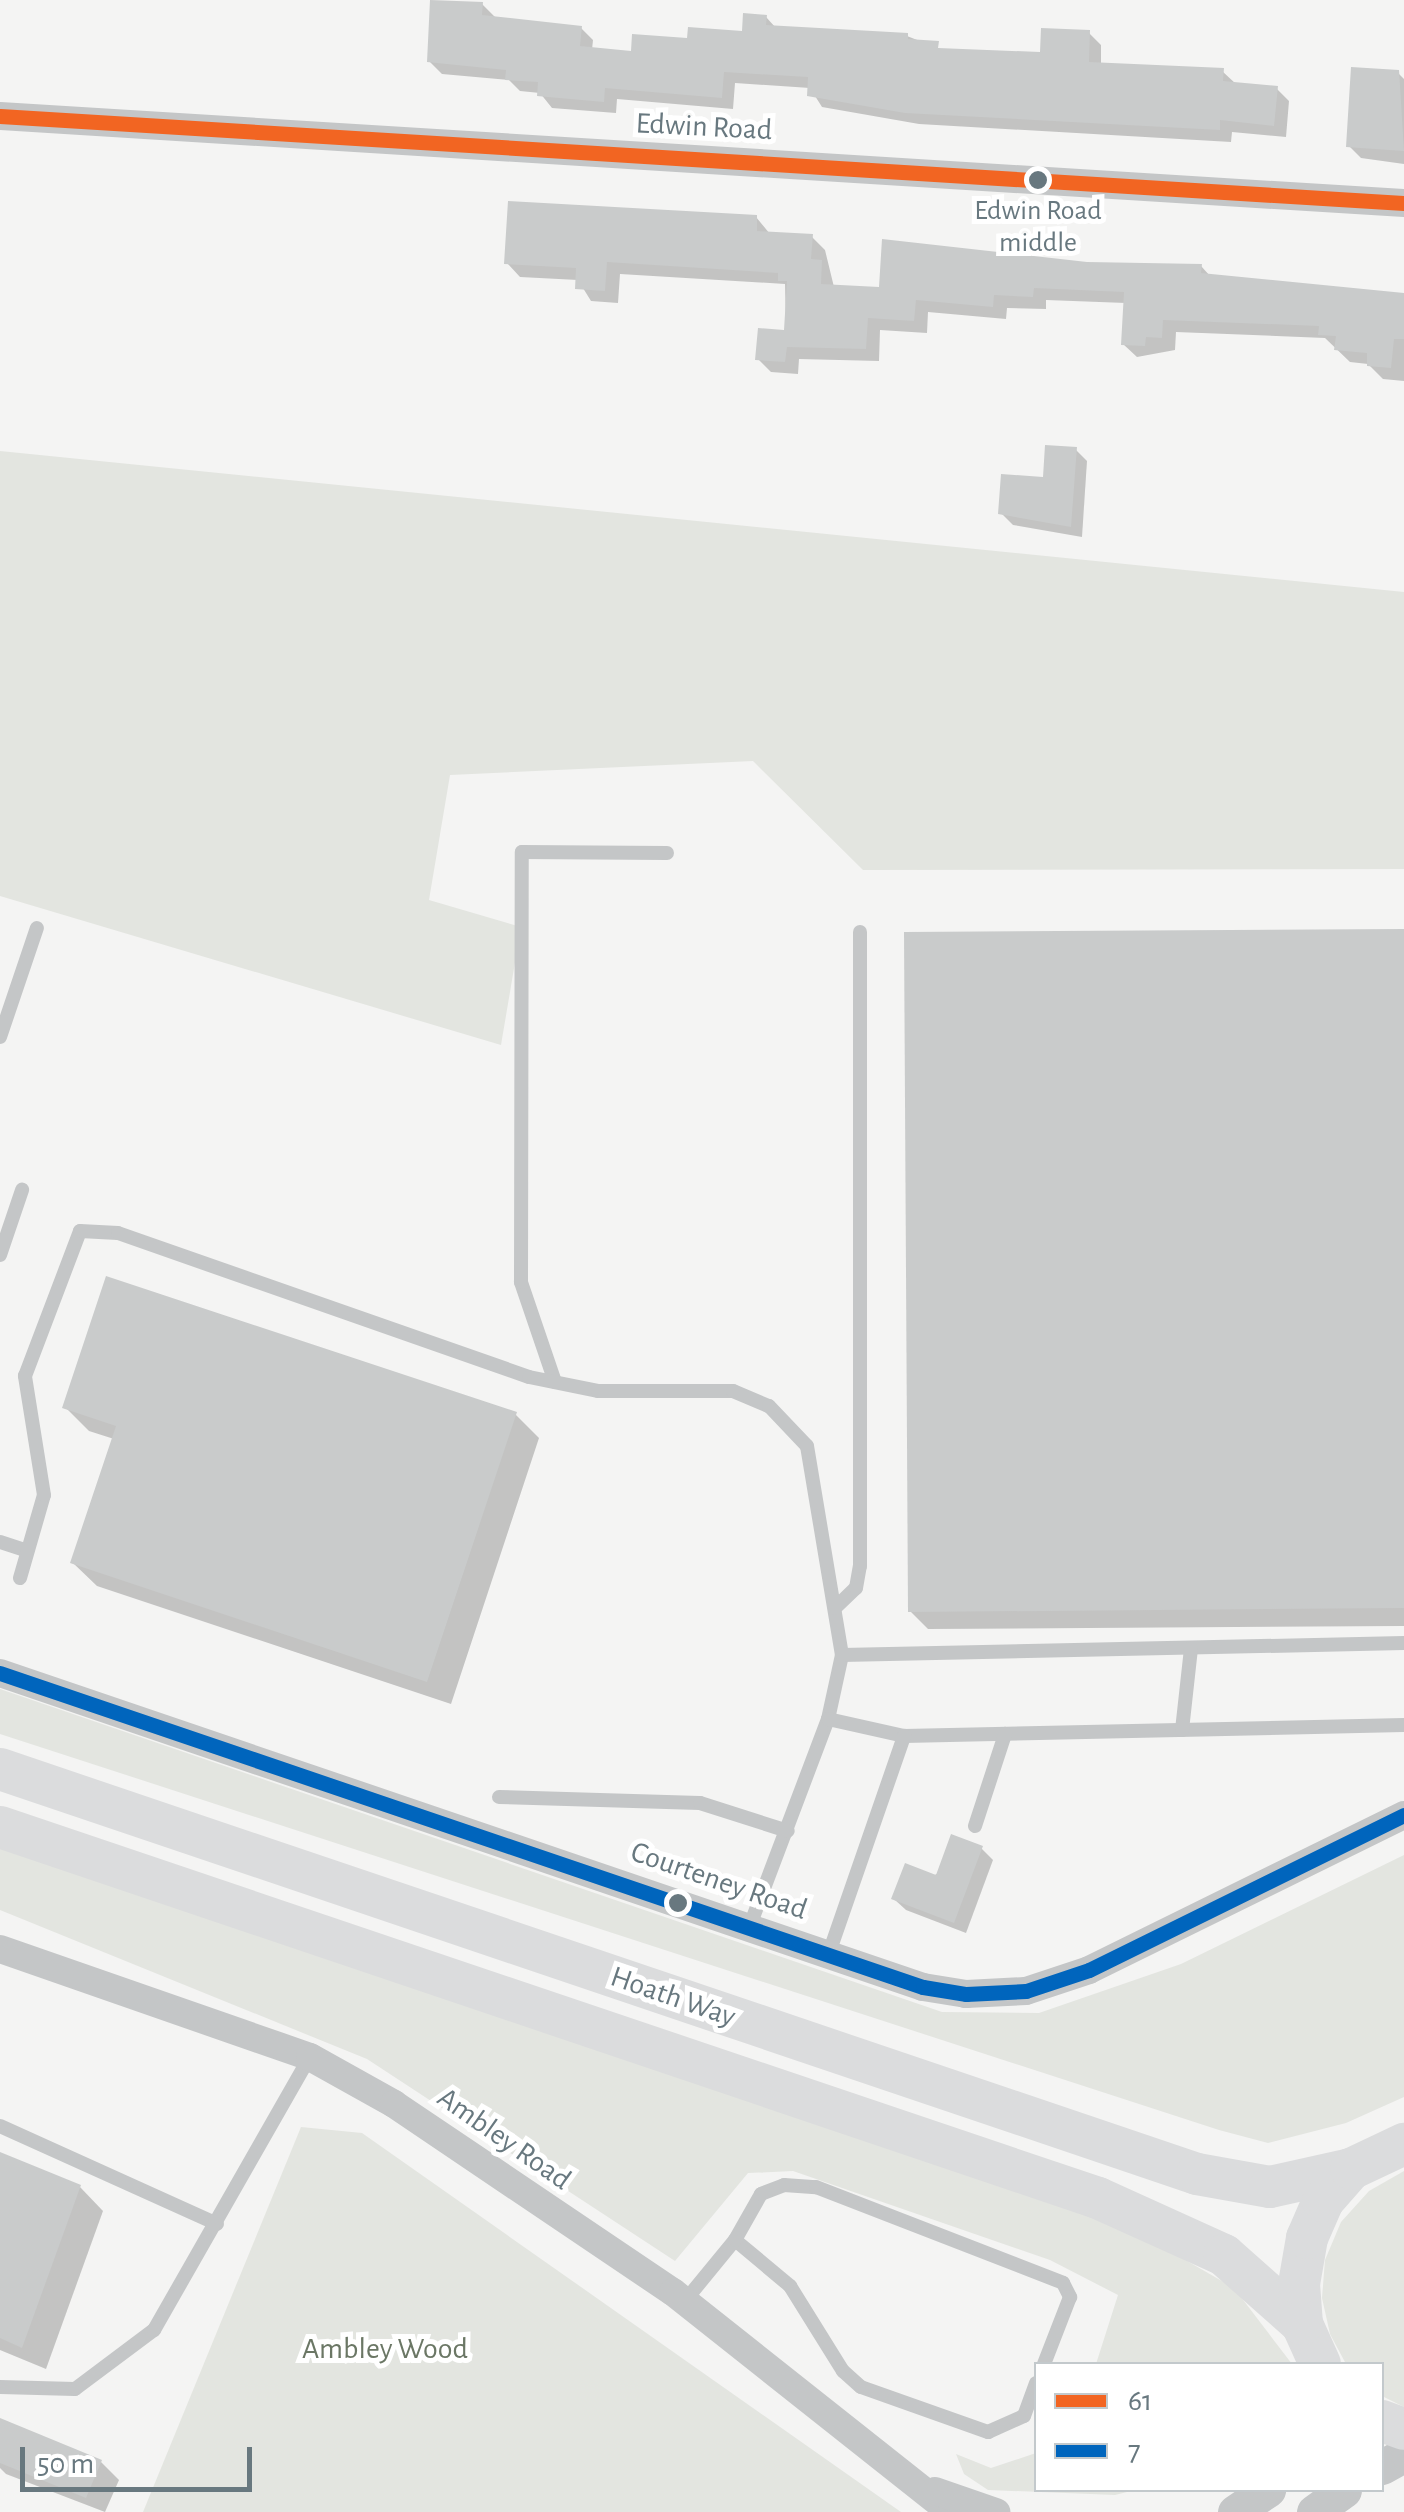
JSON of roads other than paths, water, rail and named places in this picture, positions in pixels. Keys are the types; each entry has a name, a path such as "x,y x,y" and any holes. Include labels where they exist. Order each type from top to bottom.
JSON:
{"main road":[{"name":"Hoath Way","path":"0,1769 1197,2174 1270,2187 1351,2169"},
{"name":"Hoath Way","path":"0,1827 1098,2198 1224,2255 1302,2324"},
{"path":"1319,2362 1302,2324 1299,2284 1307,2238 1324,2202 1351,2169 1404,2144"}],"street":[{"name":"Edwin Road","path":"0,116 1404,203"},
{"name":"Courteney Road","path":"0,1673 937,1990 1026,1991 1090,1970 1404,1815"},
{"name":"Ambley Road","path":"0,1949 310,2057 465,2147 684,2302 951,2512"},
{"path":"915,2484 996,2512"},
{"path":"1235,2512 1265,2492"},
{"path":"1314,2512 1341,2492"}],"lane":[{"path":"555,1382 521,1282 522,852 668,853"},
{"path":"0,1037 37,928"},
{"path":"835,1608 856,1588 860,1566 860,932"},
{"path":"0,1256 22,1190"},
{"path":"20,1578 44,1495 25,1376 80,1231 118,1232 205,1268 555,1382 598,1391 733,1391 769,1406 807,1446 842,1655 828,1719 750,1925"},
{"path":"0,1542 28,1551"},
{"path":"842,1655 1404,1644"},
{"path":"1182,1730 1191,1648"},
{"path":"828,1719 904,1736 1404,1725"},
{"path":"976,1826 1004,1734"},
{"path":"828,1953 904,1736"},
{"path":"499,1797 700,1803 788,1831"},
{"path":"0,2386 74,2389 154,2330 310,2057"},
{"path":"0,2126 216,2224"},
{"path":"684,2302 735,2240 761,2194 784,2185 816,2187 1049,2273 1070,2297 1045,2362"},
{"path":"735,2240 790,2286 842,2372 861,2387 988,2432 1024,2416 1034,2388"}],"place":[{"name":"Edwin Road middle","path":"1038,180"}],"park label":[{"name":"Ambley Wood","path":"385,2349"}]}
